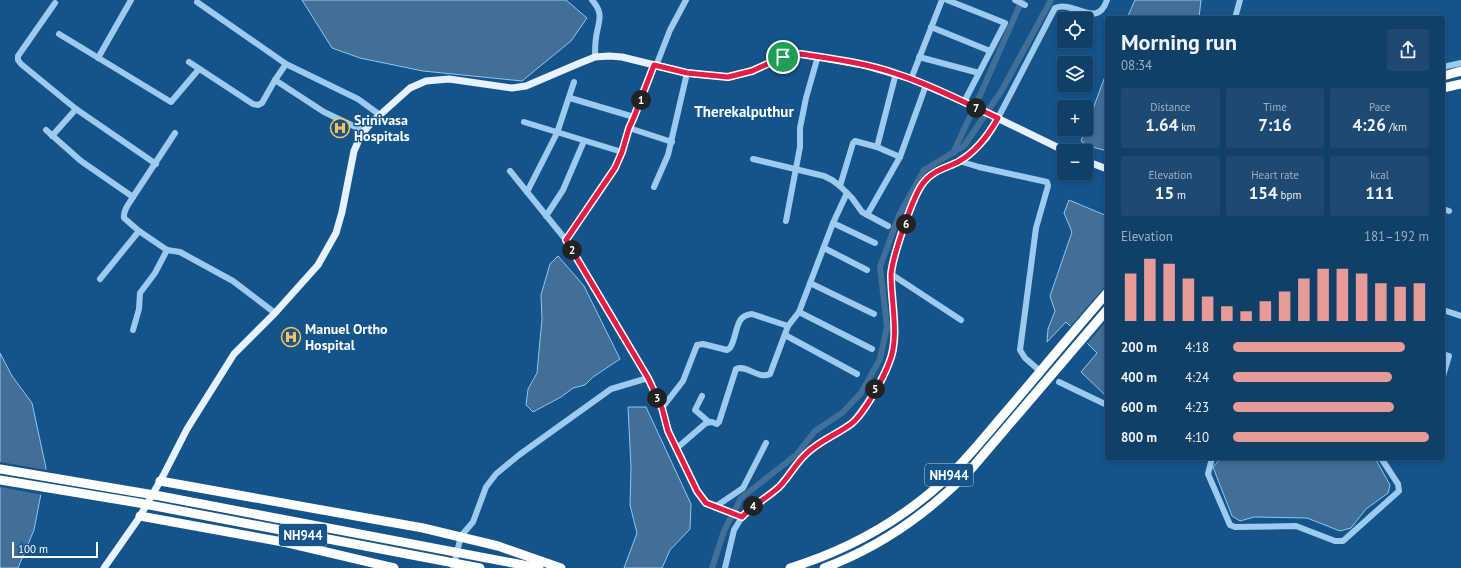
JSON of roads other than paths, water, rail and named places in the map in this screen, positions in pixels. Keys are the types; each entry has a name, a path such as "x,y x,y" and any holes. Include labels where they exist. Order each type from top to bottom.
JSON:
{"highway":[{"path":"1445,75 1461,71"},
{"path":"1445,88 1461,84"},
{"name":"NH944","path":"790,568 820,558 859,540 895,518 927,495 958,466 1105,295"},
{"name":"NH944","path":"824,568 861,551 898,530 925,511 950,490 976,464 1105,312"},
{"name":"NH944","path":"0,469 145,493 539,568"},
{"name":"NH944","path":"0,480 139,504 454,565 480,568"},
{"path":"160,481 381,519 461,536 517,552 561,568"},
{"path":"140,516 288,543 394,568"}],"main road":[{"path":"104,568 140,516 187,429 234,354 275,313 318,265 336,233 342,212 354,151 361,135 364,130 410,88 426,81 449,79 512,88 526,86 595,58 609,56 687,73 728,77 752,71 783,57 801,54 863,65 911,78 1057,147"},
{"path":"1093,164 1105,168"}],"street":[{"path":"98,58 131,0"},
{"path":"592,0 598,7 600,14 600,24 596,38 595,58"},
{"path":"566,240 615,168 622,152 629,128 655,65 670,30 686,0"},
{"path":"911,78 942,0"},
{"path":"947,0 1005,23 979,73 967,104"},
{"path":"1015,0 1025,5"},
{"path":"725,568 738,516 780,486 805,454 820,442 853,422 873,394 889,363 893,353 894,339 891,274 895,255 911,205 924,182 938,170 959,161 969,154 986,138 1055,8 1067,6 1095,13 1102,11 1107,0"},
{"path":"1236,16 1240,0"},
{"path":"197,2 286,64 358,99 380,115"},
{"path":"55,3 18,56 18,60 76,109 156,164"},
{"path":"931,27 990,51"},
{"path":"59,34 171,102 199,69"},
{"path":"786,221 797,169 800,147 800,128 806,98 818,56"},
{"path":"919,57 979,73"},
{"path":"189,62 256,105 262,102 286,64"},
{"path":"1445,67 1461,63"},
{"path":"654,186 664,167 672,142 687,73"},
{"path":"877,148 896,73"},
{"path":"275,80 324,112 364,130"},
{"path":"527,192 557,133 570,98 574,82"},
{"path":"867,215 900,158 926,85"},
{"path":"570,98 634,117"},
{"path":"52,136 76,109"},
{"path":"524,122 622,152"},
{"path":"629,128 672,142"},
{"path":"46,130 81,161 133,197"},
{"path":"175,133 125,209 124,218 139,231 167,250 180,252 233,281 275,313"},
{"path":"546,216 562,190 584,141"},
{"path":"840,186 852,142 855,141 877,148 900,158"},
{"path":"753,158 828,178 840,186 852,198 862,212 888,226"},
{"path":"959,161 1047,182 1048,186 1036,228 1020,350 1025,358 1040,371"},
{"path":"510,171 566,240 648,378 662,408 668,431 697,491 706,503 738,516"},
{"path":"702,396 695,410 709,422 717,424 719,422 736,369 739,367 743,368 762,376 770,374 788,326 799,312 833,223 847,193"},
{"path":"833,223 875,243"},
{"path":"100,279 139,231"},
{"path":"824,248 867,270"},
{"path":"133,330 139,309 140,293 155,273 167,250"},
{"path":"891,274 961,320"},
{"path":"810,283 874,314"},
{"path":"1445,311 1461,316"},
{"path":"799,312 872,348"},
{"path":"662,408 683,381 697,345 703,344 727,350 730,348 741,319 746,314 752,314 788,326"},
{"path":"785,335 857,374"},
{"path":"1445,355 1449,356 1445,369"},
{"path":"454,565 461,536 473,522 486,487 496,474 519,455 611,389 648,378"},
{"path":"1059,382 1105,404"},
{"path":"677,448 709,422"},
{"path":"716,507 742,488 766,443"},
{"path":"1212,460 1208,474 1230,525 1235,527 1296,526 1339,541 1343,541 1398,491 1398,484 1382,460"}],"water":[{"path":"302,0 566,0 587,18 571,41 522,81 423,71 360,58 332,48"},
{"path":"1135,0 1201,0 1199,16 1128,16"},
{"path":"1105,76 1105,150 1093,147 1093,144 1086,144 1081,141 1083,136 1093,136 1093,109"},
{"path":"1069,200 1105,215 1105,395 1081,372 1097,353 1066,322 1047,342 1048,329 1055,311 1050,296 1072,232 1064,213"},
{"path":"558,256 584,286 620,359 593,377 585,385 573,388 561,397 533,412 526,405 528,389 537,373 542,319 541,295 550,264"},
{"path":"0,353 12,376 32,403 46,468 34,530 18,568 0,568"},
{"path":"628,407 646,407 691,504 690,529 670,550 662,568 624,568 637,533 630,505 631,467"},
{"path":"1219,460 1376,460 1390,485 1388,493 1366,509 1351,528 1340,531 1307,518 1254,517 1240,521 1232,516 1213,467"}],"waterway":[{"path":"953,153 1022,0"},
{"path":"712,568 724,531 741,498 796,455 815,431 842,413 861,393 880,359 887,327 880,267 899,215 924,170 964,146 1002,90 1051,0"}],"place":[{"name":"Srinivasa Hospitals","path":"340,128"},
{"name":"Manuel Ortho Hospital","path":"291,337"}],"district":[{"name":"Therekalputhur","path":"744,111"}]}
